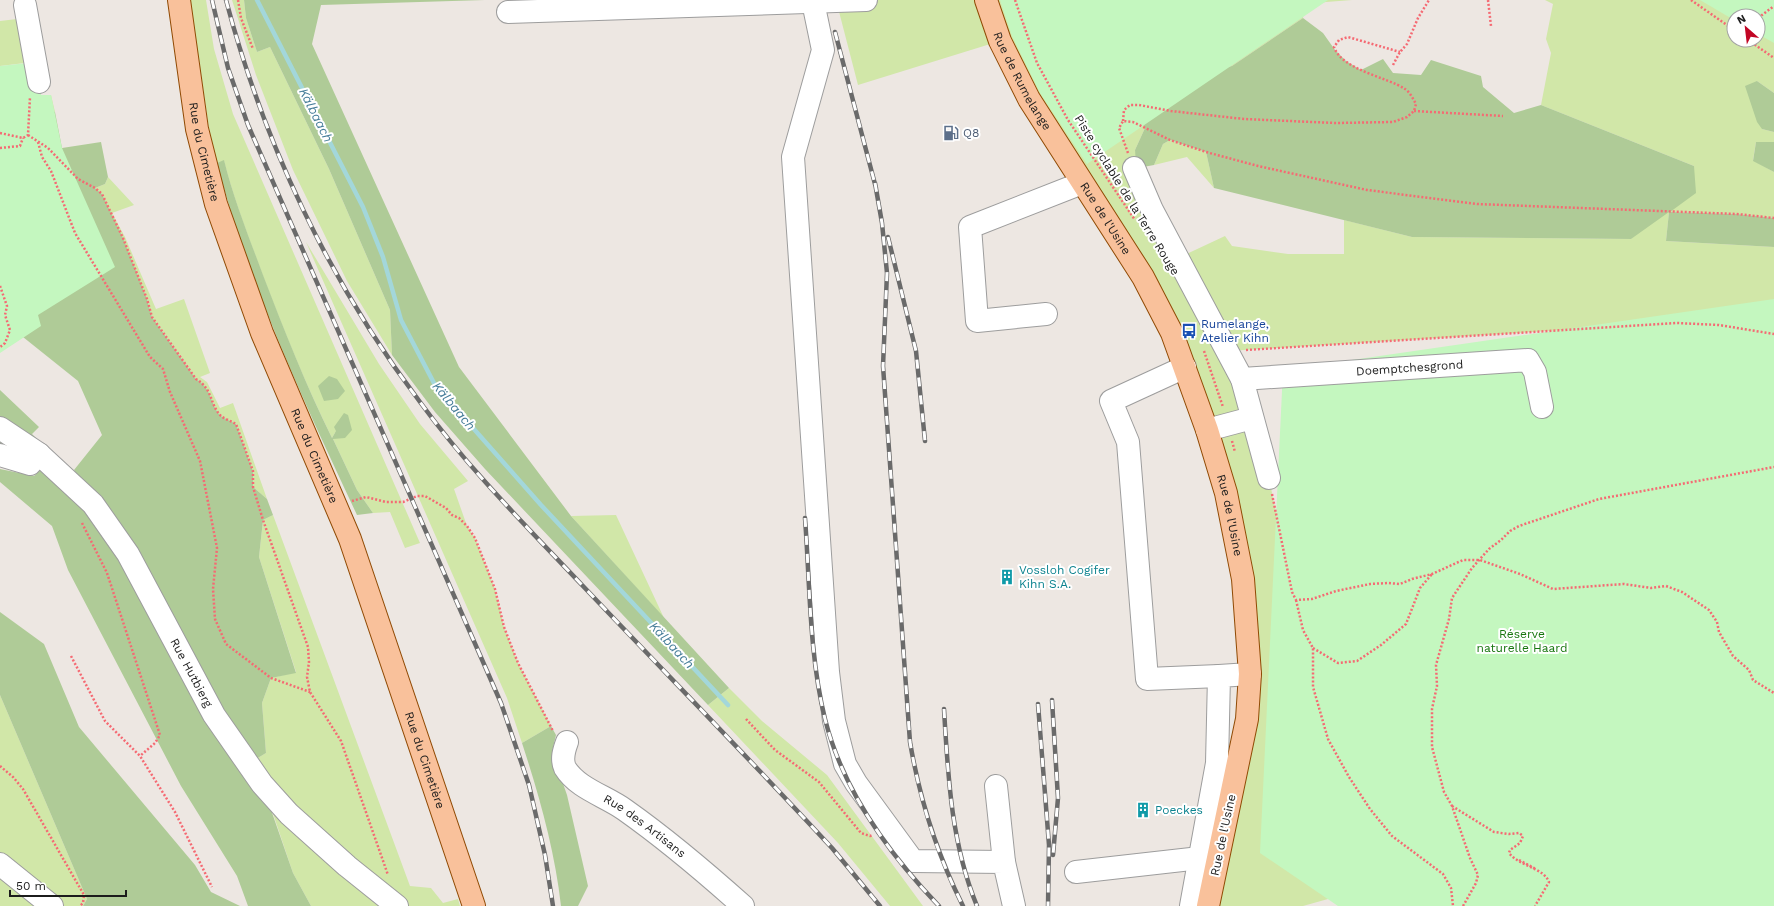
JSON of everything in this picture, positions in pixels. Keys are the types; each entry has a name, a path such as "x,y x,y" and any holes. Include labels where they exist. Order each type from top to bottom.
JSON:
{"main road":[{"name":"Rue du Cimetière","path":"179,0 197,129 216,204 262,333 337,508 352,547 474,906"},
{"name":"Rue de Rumelange","path":"986,0 1003,47 1029,99 1066,158"},
{"name":"Rue de l'Usine","path":"1066,158 1143,277 1172,333 1207,430 1226,494 1243,579 1250,674 1247,719 1208,906"}],"street":[{"path":"626,0 647,7"},
{"path":"508,12 866,0"},
{"path":"813,2 823,50 793,157 828,672 834,721 845,764 856,783 913,861 1004,862"},
{"path":"25,4 40,82"},
{"path":"1134,168 1152,210 1242,379 1269,478"},
{"path":"1046,314 977,321 970,227 1082,183"},
{"name":"Doemptchesgrond","path":"1242,379 1528,360 1535,372 1542,407"},
{"path":"1185,367 1111,401 1128,442 1147,679 1250,674"},
{"path":"1207,430 1252,418"},
{"name":"Rue Hutbierg","path":"0,428 39,454 93,504 128,554 214,715 262,784 289,814 347,866 397,906"},
{"path":"0,455 30,464 39,454"},
{"path":"1190,906 1217,763 1219,676"},
{"name":"Rue des Artisans","path":"567,742 562,753 565,767 576,781 623,808 664,839 733,902"},
{"path":"996,786 1004,862 1014,906"},
{"path":"1076,872 1200,858"},
{"path":"0,864 52,906"}],"path":[{"path":"238,0 241,18 253,49"},
{"name":"Piste cyclable de la Terre Rouge","path":"1015,0 1037,63 1068,120 1138,226"},
{"path":"1393,65 1400,52 1407,44 1418,18 1429,0"},
{"path":"1488,0 1491,26"},
{"path":"1690,0 1726,25"},
{"path":"1400,52 1348,38 1339,40 1334,47 1346,61 1406,90 1416,104 1414,112"},
{"path":"1760,48 1774,58"},
{"path":"28,135 30,96 40,82"},
{"path":"1134,168 1119,128 1123,121 1124,110 1130,105 1244,119 1336,123 1393,122 1407,117 1414,112 1503,116"},
{"path":"1123,121 1133,122 1170,140 1206,152 1258,166 1367,190 1476,204 1737,214 1774,218"},
{"path":"0,133 23,138"},
{"path":"0,148 20,146 23,138 28,135"},
{"path":"28,135 48,148 78,179 95,188 102,194 123,238 147,299 152,318 196,379 204,384 222,416 236,424 253,471 253,487 263,520 308,647 309,662 307,677 310,692 341,741 389,878"},
{"path":"38,142 42,157 51,172 75,233 150,357 163,369 170,392 200,461 217,548 213,589 215,619 226,644 270,678 310,692"},
{"path":"0,286 7,306 5,315 10,330 5,343 0,347"},
{"path":"1227,351 1678,323 1719,325 1774,334"},
{"path":"1204,350 1212,370 1228,424"},
{"path":"1463,906 1476,883 1478,875 1470,858 1452,806 1444,792 1432,747 1432,709 1436,686 1436,664 1449,619 1452,598 1472,568 1510,531 1519,526 1599,499 1774,467"},
{"path":"1269,478 1292,592 1296,600 1303,630 1313,648 1314,687 1328,739 1349,777 1370,810 1392,836 1443,874 1451,888 1453,906"},
{"path":"337,508 366,497 386,502 403,502 417,496 425,496 432,499 467,526 475,538 495,589 504,627 518,663 556,735 567,742"},
{"path":"80,520 107,573 160,735 155,743 140,756"},
{"path":"1296,600 1312,599 1336,591 1370,584 1400,584 1432,574 1463,560 1480,560 1520,574 1553,589 1624,584 1651,588 1666,586 1682,592 1709,610 1717,622 1719,632 1733,656 1749,670 1753,680 1774,693"},
{"path":"1313,648 1338,663 1357,661 1381,645 1406,624 1420,588 1432,574"},
{"path":"71,656 105,721 140,756 175,812 212,887"},
{"path":"746,719 775,750 819,782 861,833 870,836 880,834 890,828"},
{"path":"0,766 13,777 23,789 84,895 83,903 80,906"},
{"path":"1452,806 1494,832 1509,834 1519,833 1524,836 1520,843 1510,850 1509,853 1528,867 1541,872 1547,877 1549,882 1535,906"}],"green space":[{"path":"190,0 206,0 214,49 233,114 420,543 405,548 390,512 373,513 357,490 333,439 336,431 332,438 296,358 247,233 232,190 224,161 217,163 210,135"},
{"path":"232,0 244,0 246,18 257,52 270,47 329,169 390,310 392,355 347,281 293,170 256,75"},
{"path":"244,0 485,0 321,5 312,44 459,367 571,516 729,688 708,705 485,469 435,412 392,355 390,310 329,169 270,47 257,52 246,18"},
{"path":"836,0 1352,0 1326,2 1304,6 1303,18 1232,66 1205,72 1136,114 1145,128 1135,150 1178,258 1225,236 1232,246 1288,254 1344,254 1344,220 1412,237 1631,239 1694,166 1541,105 1551,53 1546,39 1553,4 1545,0 1774,0 1774,93 1757,81 1762,129 1774,132 1774,142 1756,142 1753,160 1774,172 1774,218 1737,214 1669,212 1666,241 1774,247 1774,312 1677,323 1228,351 1269,478 1292,592 1328,899 1303,906 1208,906 1236,774 1243,579 1185,367 1000,41 858,85"},
{"path":"1000,0 1328,0 1087,164 1040,93 1012,36"},
{"path":"1700,0 1774,0 1774,43 1766,38 1766,8 1726,8 1726,15"},
{"path":"34,17 41,95 51,95 55,112 30,96 33,62 0,66 0,21"},
{"path":"1303,18 1323,33 1335,50 1346,61 1361,70 1383,59 1393,73 1421,75 1431,60 1481,76 1483,87 1514,113 1541,105 1694,166 1696,193 1670,212 1737,214 1774,218 1774,247 1666,241 1669,212 1631,239 1412,237 1214,188 1206,152 1170,140 1163,144 1154,165 1143,167 1136,163 1135,150 1145,128 1136,114 1205,72 1232,66"},
{"path":"37,62 41,95 51,95 62,148 115,267 38,315 41,326 0,353 0,66"},
{"path":"0,66 30,96 55,112 62,148 101,142 108,177 105,184 95,188 102,194 123,238 147,299 152,317 196,379 202,383 209,392 217,411 221,416 236,424 253,471 253,487 267,499 273,515 263,520 259,557 296,673 271,678 262,703 266,753 248,764 262,784 293,873 311,906 248,906 237,876 181,786 68,570 52,526 0,482 0,469 34,476 40,470 92,502 74,470 102,435 78,381 23,337 0,352"},
{"path":"1757,81 1774,93 1774,132 1762,129 1757,122 1745,86"},
{"path":"1170,140 1206,152 1214,188 1187,157 1154,165 1163,144"},
{"path":"1756,142 1774,142 1774,172 1753,161"},
{"path":"224,160 237,204 271,296 304,378 332,438 336,431 334,427 344,413 348,415 352,430 345,438 333,439 357,490 373,513 357,515 297,385 261,298 230,208 217,163"},
{"path":"108,177 134,205 112,213 125,237 156,309 184,299 210,373 200,377 207,382 220,408 233,403 267,499 253,487 253,471 236,424 221,416 217,411 209,392 202,383 196,379 152,317 147,299 102,194 95,188 105,184"},
{"path":"306,242 379,364 420,424 468,481 454,489 467,526 475,538 495,589 504,627 518,663 551,726 522,743 507,698"},
{"name":"Réserve naturelle Haard","path":"1774,299 1774,906 1338,906 1260,853 1283,370"},
{"path":"329,376 337,379 345,391 338,399 324,401 318,386"},
{"path":"0,390 39,427 32,434 38,440 34,444 0,455"},
{"path":"273,515 410,886 431,888 443,903 458,899 460,906 311,906 293,873 263,784 248,764 266,753 262,703 271,678 296,672 259,557 263,520"},
{"path":"616,515 664,618 571,516"},
{"path":"0,612 44,644 79,727 195,865 211,892 240,906 83,906 87,899 0,695"},
{"path":"729,688 762,721 827,775 923,906 890,906 838,843 708,705"},
{"path":"0,695 87,899 83,906 0,906"},
{"path":"551,726 556,735 552,752 567,795 588,886 578,906 561,906 555,865 546,823 522,743"}],"waterway":[{"name":"Kälbaach","path":"257,0 363,207 383,257 401,320 435,385 541,505 728,705"}],"railway":[{"path":"212,0 228,68 248,125 501,703 529,785 545,855 553,906"},
{"path":"226,0 260,107 280,159 304,210 329,260 357,309 387,356 420,402 438,426 498,496 832,848 880,906"},
{"path":"835,32 876,188"},
{"path":"875,183 882,223 887,273 883,366 910,742 914,764 930,826 953,886 963,906"},
{"path":"888,237 916,351 925,441"},
{"path":"805,518 811,619 816,669 825,719 833,746 843,771 870,820 903,865 939,906"},
{"path":"1052,700 1058,798 1053,855"},
{"path":"1038,704 1049,845 1048,906"},
{"path":"944,709 949,784 956,834 961,858 977,906"}],"place":[{"name":"Q8","path":"951,133"},
{"name":"Rumelange, Atelier Kihn","path":"1189,331"},
{"name":"Vossloh Cogifer Kihn S.A.","path":"1007,577"},
{"name":"Poeckes","path":"1143,810"}]}
